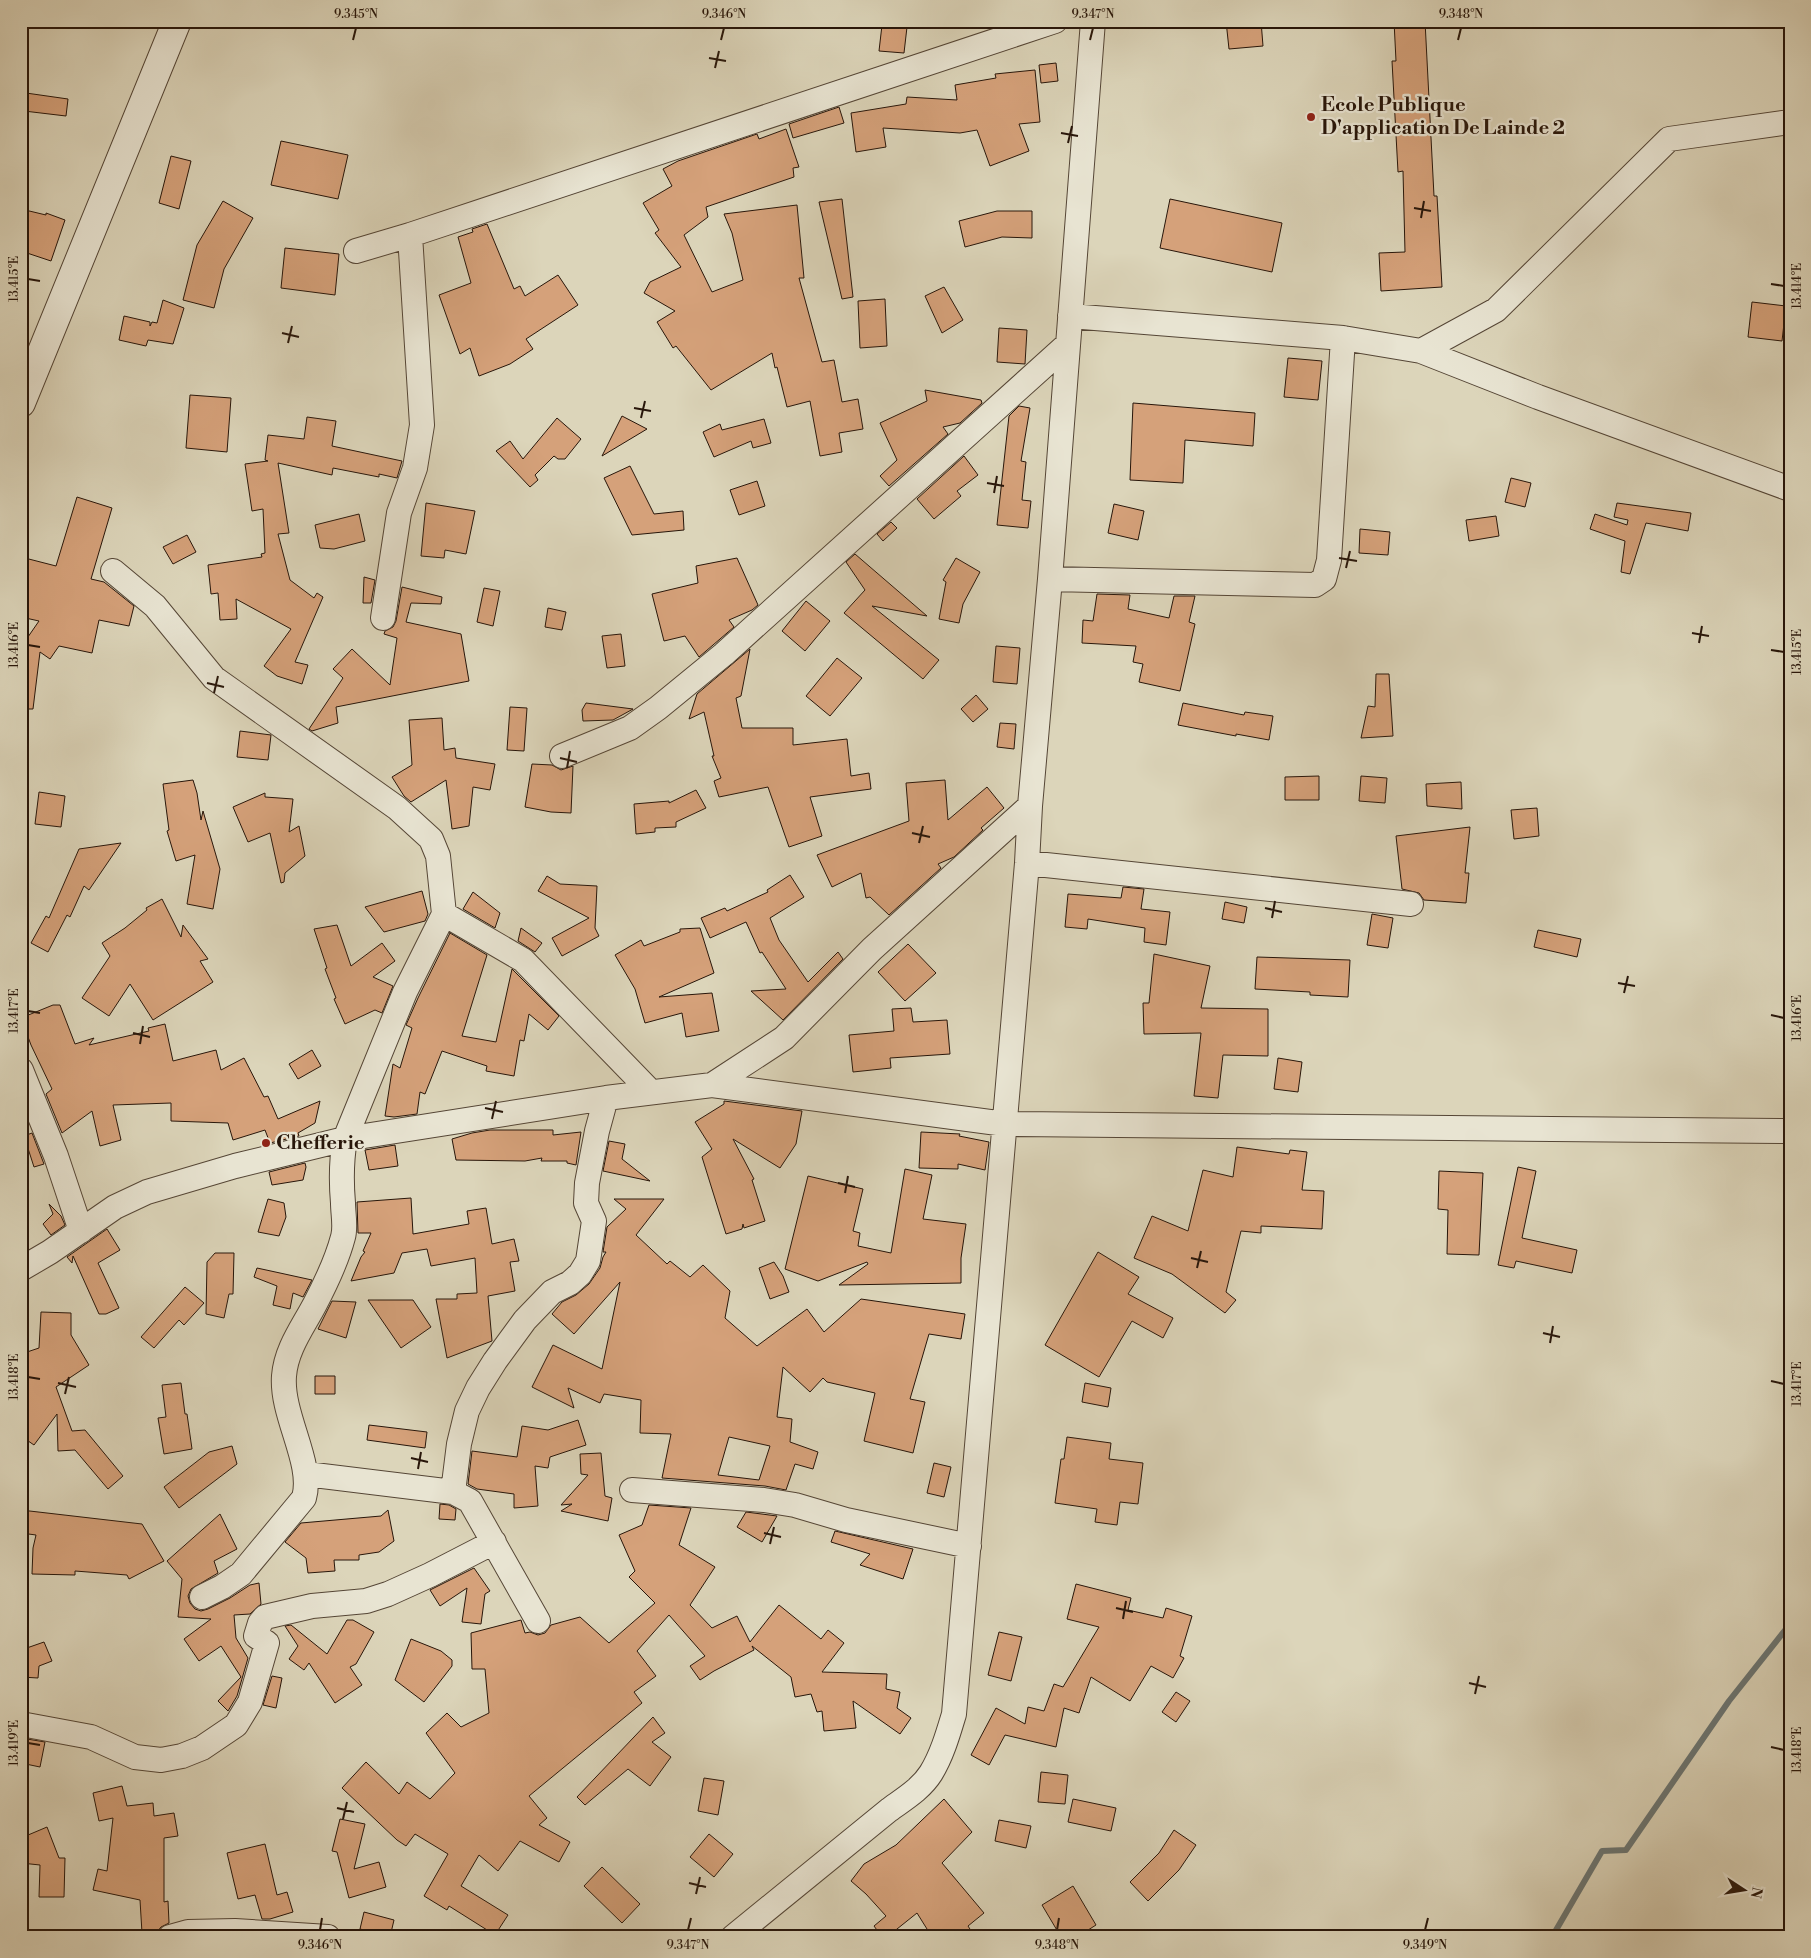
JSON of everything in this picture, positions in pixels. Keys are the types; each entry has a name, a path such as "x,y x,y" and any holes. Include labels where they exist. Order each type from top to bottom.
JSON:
{"street":[{"path":"21,403 177,21"},
{"path":"356,250 410,235 1055,21"},
{"path":"733,1937 889,1810 913,1793 930,1774 945,1744 954,1714 1028,862 1030,806 1050,579 1093,21"},
{"path":"1421,351 1496,310 1669,139 1790,122"},
{"path":"383,618 399,513 415,468 422,425 410,235"},
{"path":"1070,316 1343,338 1421,351 1547,401 1790,489"},
{"path":"1050,579 1315,585 1324,579 1330,560 1343,338"},
{"path":"562,756 630,728 673,696 732,647 1068,344"},
{"path":"113,571 155,606 214,678 397,808 431,839 438,856 444,914 406,992 345,1139 341,1161 344,1234 338,1253 316,1302 290,1348 284,1377 285,1405 306,1474 307,1488 304,1498 241,1574 222,1587 202,1597"},
{"path":"712,1085 784,1038 872,949 1030,806"},
{"path":"1028,862 1411,904"},
{"path":"444,914 522,960 651,1092"},
{"path":"21,1070 56,1156 81,1231"},
{"path":"21,1269 115,1207 147,1192 234,1166 345,1139 606,1098 712,1085 1005,1124 1790,1131"},
{"path":"453,1492 459,1444 466,1411 478,1388 495,1360 525,1320 552,1292 580,1274 588,1261 594,1220 586,1203 588,1183 597,1131 606,1098"},
{"path":"306,1474 453,1492 470,1501 538,1621"},
{"path":"632,1490 764,1500 795,1505 846,1520 970,1546"},
{"path":"21,1724 91,1737 135,1757 161,1760 182,1756 202,1748 236,1725 250,1702 268,1643 256,1636 260,1623 265,1617 312,1606 366,1601 388,1594 494,1542"},
{"path":"170,1937 188,1932 235,1931 328,1937"}],"building":[{"path":"1226,21 1261,21 1263,46 1229,49"},
{"path":"1394,21 1425,21 1434,196 1437,196 1442,287 1381,291 1379,253 1405,252 1403,171 1398,172 1392,61 1396,61"},
{"path":"882,25 907,27 904,53 879,51"},
{"path":"1056,63 1058,81 1041,83 1039,65"},
{"path":"1035,70 1040,122 1019,124 1029,151 990,166 977,130 960,133 883,128 886,147 856,152 851,113 906,104 907,97 957,100 955,85 996,78 995,74"},
{"path":"26,93 68,99 66,116 24,111"},
{"path":"839,107 844,123 793,138 789,124"},
{"path":"786,129 799,167 793,168 794,177 706,207 708,217 684,235 712,292 743,280 732,233 724,214 797,205 804,278 799,278 822,362 834,360 842,402 858,399 863,429 839,433 842,452 820,456 810,401 787,407 772,353 711,390 676,346 673,348 657,322 675,311 644,293 650,282 681,267 655,233 659,230 643,203 672,186 663,169 678,161 757,134 759,139"},
{"path":"281,141 348,155 338,199 271,185"},
{"path":"171,156 191,161 179,209 159,203"},
{"path":"842,199 853,297 842,299 819,202"},
{"path":"1170,199 1282,223 1272,272 1160,248"},
{"path":"223,201 253,218 224,269 214,308 183,300 197,245"},
{"path":"21,209 46,215 46,213 65,220 51,261 21,251"},
{"path":"997,211 1032,211 1032,238 1002,237 965,247 959,221"},
{"path":"487,224 514,289 520,286 525,296 558,275 578,305 526,339 533,349 510,364 479,376 470,348 460,354 439,295 471,283 458,237 473,232 472,229"},
{"path":"285,248 339,254 335,295 281,288"},
{"path":"944,287 963,320 942,333 925,296"},
{"path":"885,299 887,346 860,348 858,301"},
{"path":"163,300 184,308 173,344 148,340 146,346 119,340 124,316 150,322 150,326 152,322 157,323"},
{"path":"1752,302 1786,306 1782,341 1748,337"},
{"path":"999,328 1027,330 1025,364 997,362"},
{"path":"1288,358 1322,361 1318,400 1284,397"},
{"path":"925,390 981,400 982,403 960,423 943,427 948,434 889,486 880,476 897,460 880,423 927,401"},
{"path":"190,395 231,398 227,452 186,448"},
{"path":"1133,403 1255,413 1253,446 1185,440 1183,483 1130,480"},
{"path":"1019,406 1030,408 1021,461 1026,462 1022,500 1031,501 1028,528 997,525 1009,416"},
{"path":"622,416 647,429 602,456"},
{"path":"307,417 336,421 332,446 402,461 397,478 379,474 379,477 333,468 332,475 278,463 289,533 278,534 290,580 314,598 317,593 323,597 295,662 308,665 302,684 277,676 264,666 291,629 236,599 237,619 220,620 218,593 211,594 208,565 262,557 261,554 265,553 263,509 252,511 245,464 268,461 265,460 268,435 304,439"},
{"path":"557,418 581,439 565,459 558,459 554,456 535,475 538,480 530,487 496,451 510,441 523,459"},
{"path":"764,419 771,443 753,448 751,441 714,457 703,432 720,424 722,430"},
{"path":"964,456 978,475 957,491 961,496 934,519 917,499"},
{"path":"630,466 654,514 683,511 684,530 632,535 604,478"},
{"path":"1511,478 1531,483 1525,507 1505,502"},
{"path":"757,481 765,506 739,515 730,490"},
{"path":"77,497 112,508 91,579 104,582 134,606 129,626 99,620 92,653 59,646 50,659 40,652 33,709 21,709 21,647 39,621 21,617 21,557 56,566"},
{"path":"426,503 475,511 466,554 445,550 444,558 421,556"},
{"path":"1617,503 1691,513 1688,531 1646,523 1630,574 1621,572 1625,541 1590,529 1595,514 1627,525 1628,520 1614,517"},
{"path":"1114,504 1144,511 1138,540 1108,533"},
{"path":"359,514 365,541 334,549 320,548 315,525"},
{"path":"1496,516 1499,536 1469,541 1466,520"},
{"path":"891,522 897,528 883,541 877,534"},
{"path":"1360,529 1390,532 1388,555 1359,553"},
{"path":"187,535 196,552 173,564 163,547"},
{"path":"855,554 927,616 872,606 939,660 923,679 844,613 865,590 846,562"},
{"path":"737,558 758,605 752,610 729,620 734,627 699,657 685,636 664,641 652,594 698,583 696,566"},
{"path":"956,558 980,572 963,604 959,623 939,619 946,582 943,580"},
{"path":"364,577 375,580 371,603 363,603"},
{"path":"402,587 442,597 441,604 411,603 406,622 461,634 469,681 336,707 338,723 312,731 309,729 343,678 333,669 352,649 390,685 397,638 384,634 385,631 393,627 396,621"},
{"path":"484,588 500,591 493,626 477,622"},
{"path":"1097,594 1130,595 1128,609 1169,618 1174,596 1195,596 1189,622 1195,624 1180,691 1139,682 1143,664 1133,662 1136,646 1082,643 1083,620 1093,621"},
{"path":"806,601 830,621 805,651 782,631"},
{"path":"548,608 566,612 562,630 545,627"},
{"path":"621,634 625,666 607,668 602,636"},
{"path":"996,646 1020,648 1017,684 993,682"},
{"path":"750,649 741,696 736,698 742,728 793,728 793,745 847,739 851,776 869,773 871,789 810,797 822,836 789,847 768,787 719,797 714,781 721,778 712,756 714,756 704,712 689,719 697,694"},
{"path":"837,658 862,678 830,716 806,696"},
{"path":"1376,674 1389,674 1393,736 1361,738 1368,706 1375,707"},
{"path":"976,695 988,709 973,722 961,709"},
{"path":"586,703 633,709 613,720 583,721 582,710"},
{"path":"1183,703 1244,715 1245,712 1273,716 1269,740 1178,725"},
{"path":"510,707 527,708 524,751 507,750"},
{"path":"442,718 444,750 455,748 456,758 495,764 490,790 473,787 469,826 452,829 446,780 411,802 404,796 392,777 412,765 409,720"},
{"path":"1000,723 1016,724 1014,749 997,747"},
{"path":"240,731 271,735 268,760 237,757"},
{"path":"532,764 552,765 561,770 573,766 571,813 551,812 525,807"},
{"path":"1319,776 1319,800 1285,800 1285,777"},
{"path":"1361,776 1387,778 1385,803 1359,801"},
{"path":"193,780 201,820 203,811 220,869 213,909 187,904 195,855 176,861 167,831 169,830 163,784"},
{"path":"945,780 948,820 987,787 1004,808 981,828 983,830 954,857 938,864 941,868 889,915 870,897 866,898 861,873 832,887 817,855 909,821 906,783"},
{"path":"1461,782 1462,809 1427,806 1426,784"},
{"path":"696,790 706,808 676,822 676,827 655,828 655,832 636,834 634,804 669,801 669,803"},
{"path":"39,792 65,796 61,827 35,824"},
{"path":"265,793 265,797 293,799 289,832 299,826 305,856 285,873 284,882 281,883 270,833 248,842 233,807"},
{"path":"1537,808 1539,836 1514,839 1511,810"},
{"path":"1470,827 1465,873 1469,873 1466,903 1424,900 1419,893 1402,889 1396,836"},
{"path":"121,843 89,890 84,886 70,917 67,915 48,952 31,943 46,916 49,918 79,849"},
{"path":"790,875 804,897 770,918 779,940 808,982 838,952 843,959 783,1020 751,991 786,989 762,952 760,953 746,922 710,938 701,918 725,908 727,911 768,892 767,890"},
{"path":"547,876 560,884 597,886 595,928 599,936 562,956 552,938 589,918 538,891"},
{"path":"1123,887 1144,889 1141,909 1170,912 1166,945 1144,942 1145,928 1088,919 1087,929 1065,927 1068,894 1121,898"},
{"path":"422,891 428,914 425,921 384,932 365,907"},
{"path":"473,892 500,913 495,928 463,909"},
{"path":"162,899 181,937 183,925 208,959 200,961 213,982 153,1020 130,984 109,1016 82,998 110,956 102,943 125,928 147,910 146,908"},
{"path":"1225,902 1247,907 1244,923 1222,919"},
{"path":"1372,914 1393,918 1388,948 1367,945"},
{"path":"337,925 351,966 382,943 395,961 373,977 393,986 382,1013 375,1010 345,1024 334,999 336,998 325,969 327,968 314,929"},
{"path":"521,928 542,943 535,952 518,941"},
{"path":"700,928 714,973 659,997 712,993 719,1031 686,1037 682,1013 645,1023 635,989 615,955 641,940 644,946 680,932 680,929"},
{"path":"1538,930 1581,939 1577,957 1534,947"},
{"path":"450,933 487,955 462,1036 496,1042 512,969 559,1016 548,1030 529,1014 524,1041 520,1040 514,1076 486,1071 487,1066 442,1051 425,1094 420,1092 417,1114 394,1117 385,1116 393,1064 400,1068 412,1028 406,1025"},
{"path":"908,944 936,973 905,1001 878,972"},
{"path":"1154,954 1210,966 1201,1008 1268,1009 1268,1056 1223,1055 1218,1098 1194,1096 1201,1033 1144,1034 1143,1003 1149,1003"},
{"path":"1257,957 1350,960 1348,997 1310,995 1310,992 1255,989"},
{"path":"53,1005 60,1005 75,1044 94,1038 89,1045 149,1031 148,1028 165,1024 173,1061 216,1050 221,1070 244,1058 264,1097 268,1096 278,1119 320,1101 315,1123 298,1133 299,1136 270,1143 265,1130 233,1140 228,1123 171,1121 171,1103 113,1105 121,1140 100,1146 92,1111 62,1133 46,1094 52,1089 31,1045 21,1018"},
{"path":"911,1008 913,1022 947,1020 950,1054 890,1058 891,1068 853,1072 849,1035 894,1031 892,1009"},
{"path":"312,1050 321,1066 298,1079 289,1064"},
{"path":"1278,1058 1302,1062 1298,1092 1274,1089"},
{"path":"724,1101 802,1111 796,1144 780,1168 733,1139 754,1179 752,1180 765,1221 744,1228 743,1224 742,1229 726,1234 702,1157 712,1149 695,1122 724,1104"},
{"path":"490,1130 553,1130 553,1135 581,1132 576,1165 567,1163 567,1161 541,1161 542,1158 525,1161 456,1160 452,1139"},
{"path":"921,1132 960,1134 959,1136 989,1142 985,1170 958,1164 958,1169 919,1168"},
{"path":"32,1133 44,1164 34,1167 24,1136"},
{"path":"609,1141 625,1144 622,1159 650,1181 603,1171"},
{"path":"395,1145 398,1166 369,1170 365,1150"},
{"path":"1237,1147 1289,1154 1290,1150 1307,1152 1302,1190 1324,1191 1322,1229 1261,1226 1261,1233 1241,1231 1226,1292 1236,1300 1225,1313 1172,1274 1134,1258 1152,1216 1188,1231 1203,1170 1233,1177"},
{"path":"305,1163 303,1180 272,1185 269,1172"},
{"path":"1518,1167 1536,1171 1522,1238 1577,1250 1572,1273 1516,1261 1514,1268 1498,1265"},
{"path":"905,1169 932,1175 923,1219 966,1224 961,1258 961,1283 839,1285 868,1264 867,1262 818,1281 785,1269 808,1176 863,1189 853,1231 860,1233 858,1246 891,1253"},
{"path":"1439,1171 1483,1173 1479,1255 1447,1254 1448,1210 1438,1209"},
{"path":"411,1198 413,1234 469,1224 467,1211 486,1208 492,1244 514,1239 519,1261 510,1262 515,1291 488,1296 492,1341 447,1358 436,1299 457,1299 457,1294 477,1293 475,1258 431,1266 427,1249 402,1253 394,1273 351,1281 365,1252 363,1251 371,1233 358,1233 357,1202"},
{"path":"268,1199 284,1203 286,1217 279,1236 258,1232"},
{"path":"614,1199 664,1199 636,1235 667,1264 670,1261 690,1277 703,1265 730,1291 725,1318 757,1346 807,1309 824,1332 861,1299 965,1314 961,1339 929,1334 910,1399 925,1402 913,1453 864,1441 875,1393 827,1382 823,1378 810,1392 783,1367 777,1417 792,1419 790,1442 818,1452 813,1469 795,1464 786,1490 765,1486 662,1478 671,1434 640,1433 641,1400 604,1394 600,1403 568,1388 574,1408 532,1387 553,1345 602,1369 620,1282 574,1334 552,1314 562,1302 576,1295 589,1284 600,1268 606,1252 603,1252 607,1227 626,1209","holes":["729,1437 770,1446 759,1480 718,1475"]},
{"path":"49,1204 61,1216 65,1225 51,1235 43,1224 53,1214"},
{"path":"107,1229 120,1250 98,1263 119,1308 106,1314 99,1314 73,1256 72,1263 67,1257"},
{"path":"1098,1252 1139,1277 1128,1294 1173,1318 1163,1338 1132,1321 1099,1377 1045,1345"},
{"path":"215,1253 234,1253 233,1294 229,1294 224,1318 206,1314 207,1262"},
{"path":"774,1262 783,1276 789,1292 770,1299 759,1268"},
{"path":"257,1268 312,1280 303,1297 293,1293 290,1309 273,1305 277,1286 254,1277"},
{"path":"185,1287 204,1303 184,1325 179,1320 154,1348 141,1337"},
{"path":"368,1300 413,1300 431,1327 401,1348"},
{"path":"332,1301 356,1302 346,1338 318,1329"},
{"path":"41,1312 71,1313 71,1335 89,1365 56,1387 72,1431 85,1430 123,1476 108,1489 75,1450 58,1451 57,1414 34,1445 21,1436 21,1354 39,1348"},
{"path":"315,1376 335,1376 335,1394 315,1394"},
{"path":"181,1383 192,1449 164,1454 158,1418 166,1417 162,1385"},
{"path":"1085,1383 1111,1388 1108,1407 1082,1402"},
{"path":"578,1420 586,1445 550,1457 548,1468 535,1466 538,1506 514,1508 514,1494 477,1489 468,1484 472,1451 517,1457 522,1426 548,1430"},
{"path":"369,1425 427,1432 425,1448 367,1440"},
{"path":"1067,1437 1111,1443 1109,1459 1143,1463 1138,1504 1120,1502 1117,1525 1095,1522 1097,1509 1055,1503 1061,1459 1064,1459"},
{"path":"232,1446 237,1464 179,1508 164,1487 209,1452"},
{"path":"601,1453 605,1496 612,1498 608,1521 561,1511 572,1504 561,1505 588,1475 581,1474 580,1454"},
{"path":"934,1463 951,1467 944,1497 927,1493"},
{"path":"440,1504 449,1505 456,1509 455,1520 439,1519"},
{"path":"649,1505 691,1508 679,1545 715,1567 690,1605 712,1628 737,1616 750,1642 779,1605 821,1639 828,1630 844,1643 822,1672 887,1674 886,1689 900,1692 897,1708 911,1718 900,1734 853,1701 856,1728 824,1731 822,1711 817,1712 811,1694 795,1697 791,1677 752,1646 754,1650 700,1680 690,1666 705,1656 669,1615 637,1651 656,1676 634,1692 642,1703 529,1796 547,1818 539,1825 570,1842 559,1862 520,1841 498,1871 479,1855 461,1886 508,1915 495,1935 449,1906 447,1910 424,1896 448,1854 415,1834 406,1846 397,1840 342,1788 366,1762 399,1794 407,1782 430,1799 455,1773 426,1733 447,1713 461,1727 489,1713 485,1669 472,1669 471,1633 521,1620 525,1633 530,1632 538,1635 545,1633 551,1625 580,1617 609,1643 655,1603 629,1577 635,1571 619,1535 642,1525"},
{"path":"21,1510 142,1524 164,1561 129,1579 127,1575 75,1571 75,1575 32,1574 33,1548 36,1535 21,1533"},
{"path":"388,1510 394,1541 379,1552 359,1555 359,1560 334,1560 335,1571 308,1573 306,1558 285,1542 301,1523 381,1516"},
{"path":"746,1512 777,1516 762,1542 737,1527"},
{"path":"220,1514 237,1549 214,1561 218,1573 191,1589 188,1596 190,1603 195,1609 201,1611 208,1609 250,1585 259,1583 261,1604 250,1614 234,1615 236,1638 248,1658 237,1696 228,1711 218,1701 241,1677 221,1646 199,1661 184,1639 211,1619 178,1617 182,1579 167,1561"},
{"path":"835,1531 913,1549 903,1579 860,1565 870,1554 831,1542"},
{"path":"474,1568 490,1591 485,1594 481,1624 462,1622 467,1588 440,1606 430,1590"},
{"path":"1076,1584 1131,1598 1128,1610 1163,1618 1166,1608 1192,1616 1180,1656 1184,1658 1173,1678 1151,1666 1130,1701 1091,1677 1079,1713 1064,1708 1056,1747 1005,1735 989,1765 971,1755 996,1708 1025,1724 1028,1707 1044,1711 1054,1684 1063,1687 1099,1627 1067,1619"},
{"path":"347,1620 353,1620 374,1632 356,1664 350,1667 362,1685 335,1703 309,1663 304,1670 289,1659 298,1646 285,1626 291,1625 327,1654"},
{"path":"999,1632 1022,1637 1011,1681 988,1675"},
{"path":"411,1639 441,1651 452,1660 452,1666 424,1702 395,1680"},
{"path":"44,1642 52,1661 39,1666 38,1678 21,1677 21,1650"},
{"path":"272,1676 282,1678 276,1708 263,1705"},
{"path":"1176,1692 1190,1701 1176,1722 1162,1712"},
{"path":"653,1717 665,1733 652,1742 671,1757 650,1786 628,1769 585,1805 577,1797"},
{"path":"21,1738 45,1742 40,1767 21,1763"},
{"path":"1041,1772 1068,1775 1065,1804 1038,1802"},
{"path":"704,1778 724,1781 718,1815 698,1811"},
{"path":"122,1786 127,1806 153,1803 154,1816 174,1813 178,1836 164,1838 164,1902 168,1901 169,1923 161,1927 157,1932 142,1933 140,1900 93,1890 98,1869 107,1871 113,1818 99,1821 93,1793"},
{"path":"944,1799 972,1832 942,1863 984,1913 968,1926 975,1937 932,1937 917,1913 887,1937 882,1937 874,1926 886,1916 851,1881 864,1864 896,1845"},
{"path":"1073,1799 1116,1808 1111,1831 1068,1822"},
{"path":"340,1819 365,1824 354,1869 379,1862 386,1887 349,1898 337,1852 332,1851"},
{"path":"999,1820 1031,1826 1026,1848 995,1841"},
{"path":"47,1827 59,1858 65,1858 64,1897 39,1897 40,1865 21,1863 21,1838"},
{"path":"1174,1830 1196,1845 1179,1870 1148,1901 1130,1882 1159,1853"},
{"path":"709,1834 733,1854 714,1877 690,1857"},
{"path":"265,1844 277,1895 287,1892 293,1912 270,1919 262,1919 255,1895 238,1899 227,1853"},
{"path":"602,1867 640,1904 622,1923 584,1886"},
{"path":"1073,1886 1096,1925 1077,1937 1061,1937 1042,1905"},
{"path":"364,1912 394,1920 390,1937 360,1929"}],"waterway":[{"path":"1552,1937 1602,1851 1626,1850 1729,1701 1790,1624"}],"place":[{"name":"Ecole Publique D'application De Lainde 2","path":"1311,117"},
{"name":"Chefferie","path":"266,1143"}]}
